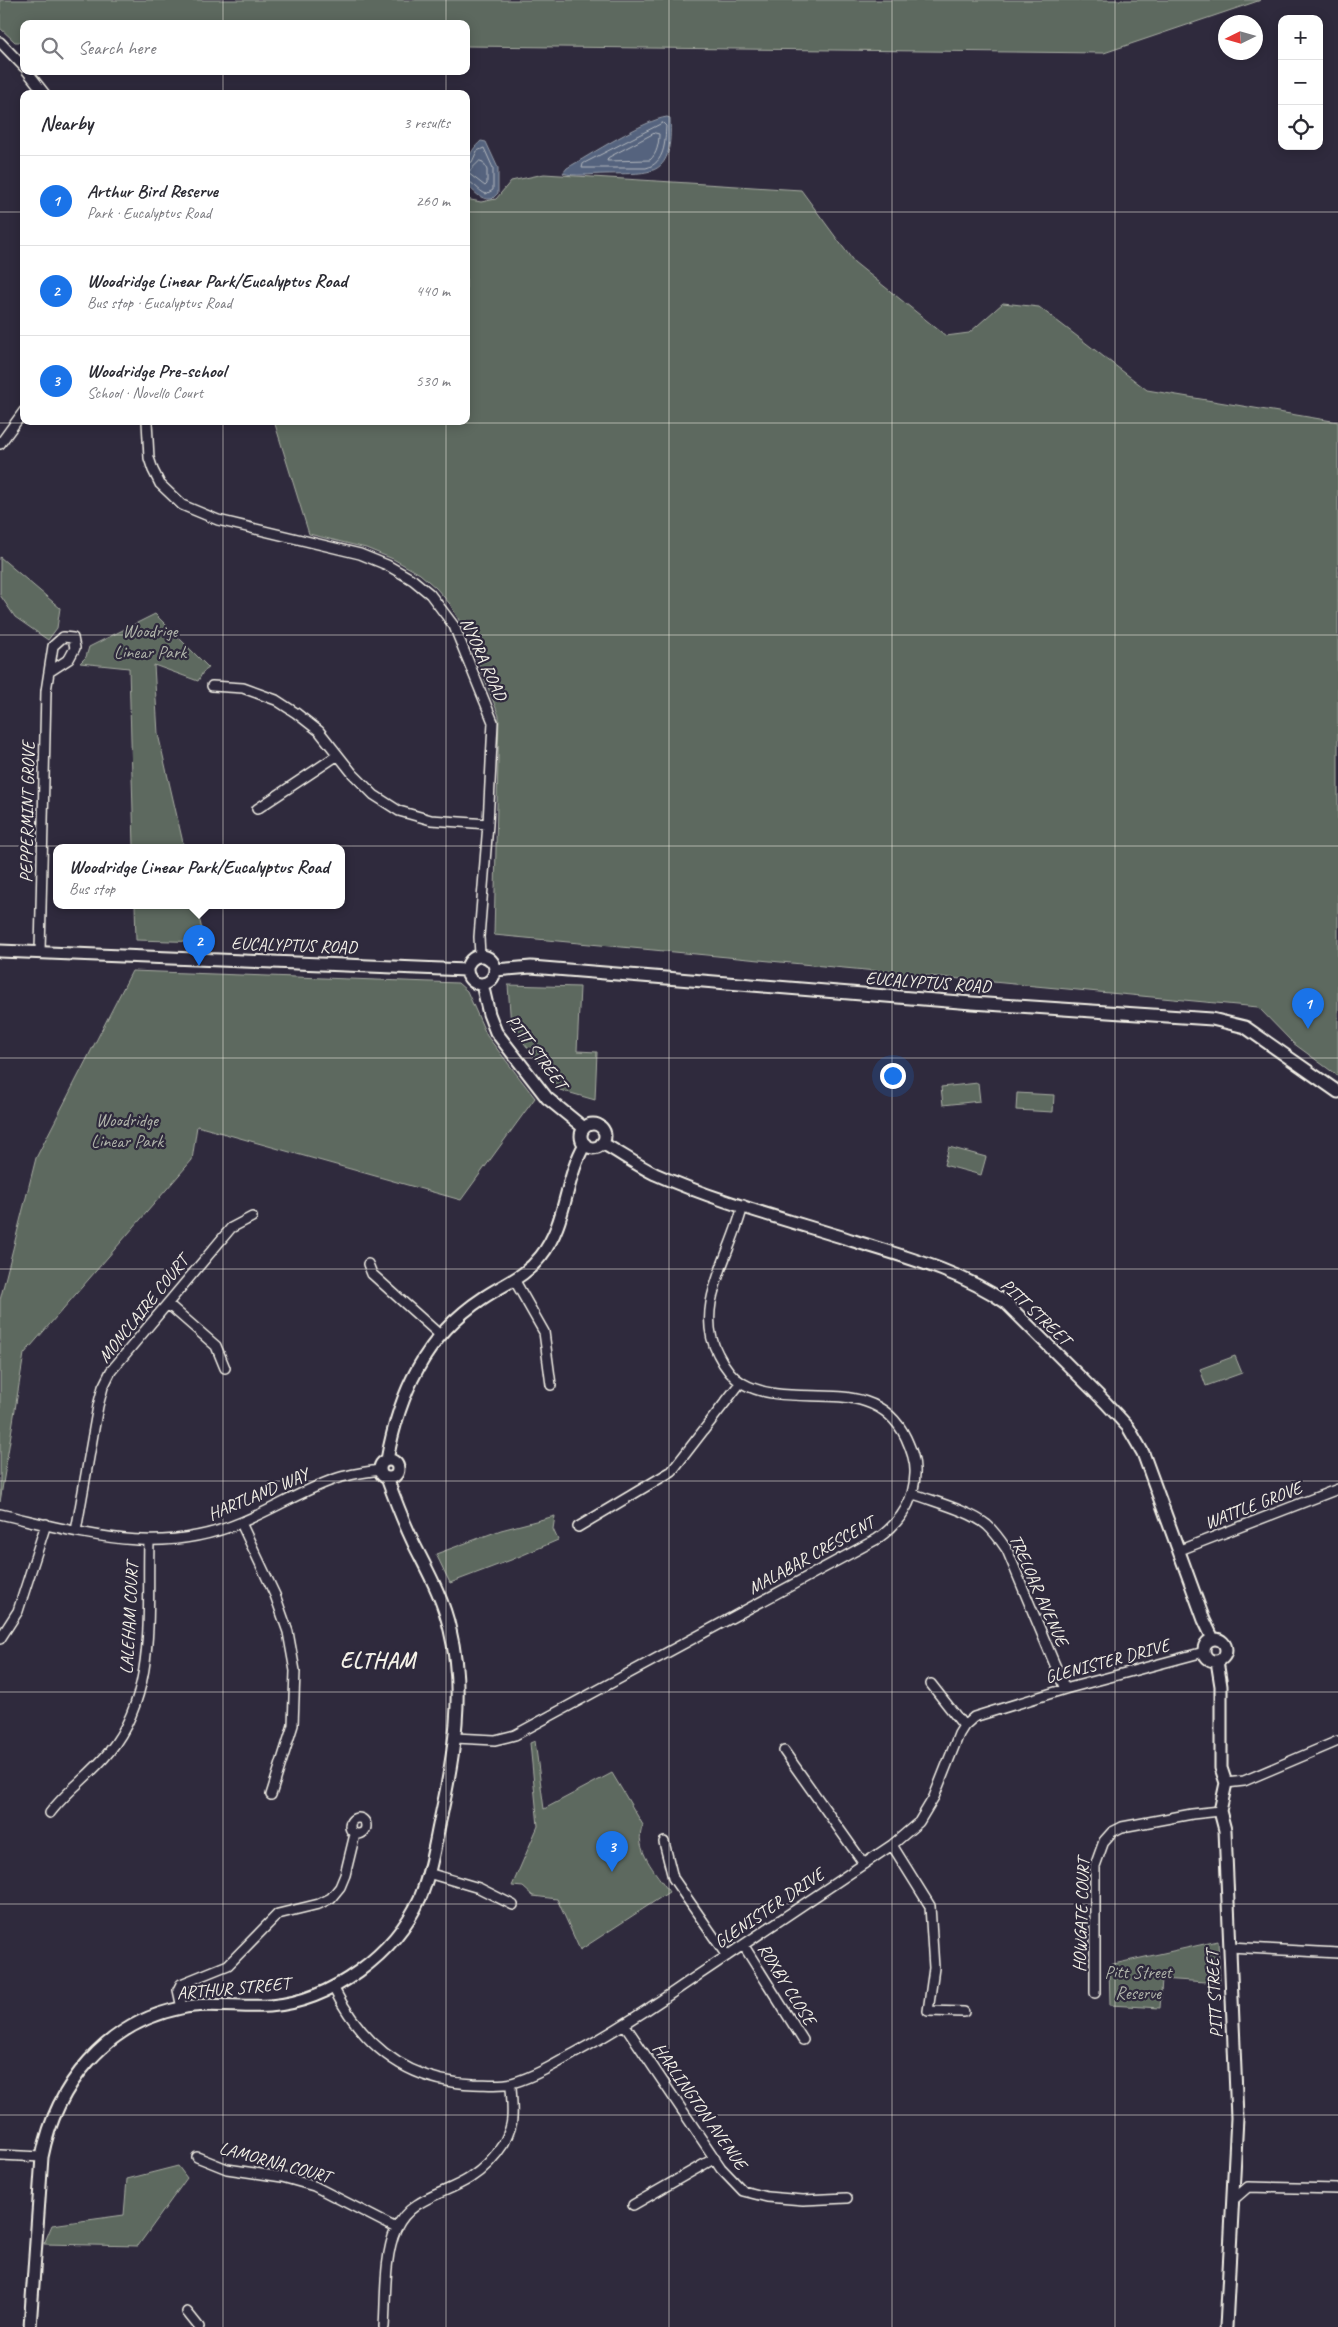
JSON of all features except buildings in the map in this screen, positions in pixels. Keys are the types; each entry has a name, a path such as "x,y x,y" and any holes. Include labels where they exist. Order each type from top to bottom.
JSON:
{"street":[{"path":"0,42 20,63"},
{"path":"30,75 42,90"},
{"path":"0,444 20,416"},
{"name":"NYORA ROAD","path":"147,425 149,458 153,470 160,484 170,496 182,504 218,520 360,554 378,561 413,580 444,610 463,644 493,722 488,824 479,937 480,955"},
{"name":"PEPPERMINT GROVE","path":"40,952 46,691 49,672"},
{"path":"212,686 242,688 276,700 319,731 374,795 399,812 431,820 488,824"},
{"path":"257,809 338,755"},
{"name":"EUCALYPTUS ROAD","path":"0,951 466,970"},
{"path":"480,955 491,959 495,970 491,980 482,984 472,981 466,970 470,960 480,955"},
{"name":"EUCALYPTUS ROAD","path":"495,970 531,967 972,1003 1212,1019 1245,1028 1338,1092"},
{"name":"PITT STREET","path":"482,984 488,1014 496,1032 547,1098 584,1128"},
{"path":"592,1124 601,1126 605,1135 602,1144 594,1147 585,1144 582,1136 584,1128 592,1124"},
{"path":"388,1475 382,1464 390,1461 398,1410 410,1384 440,1335 461,1314 484,1297 515,1281 530,1269 553,1240 560,1223 575,1161 585,1144"},
{"name":"PITT STREET","path":"602,1144 654,1173 743,1205 943,1271 987,1290 1004,1302 1128,1428 1143,1453 1204,1620 1213,1639"},
{"path":"578,1527 672,1472 741,1382 717,1353 709,1321 710,1304 743,1205"},
{"name":"MONCLAIRE COURT","path":"76,1531 98,1406 103,1387 111,1371 231,1228 252,1217"},
{"path":"368,1264 372,1274 440,1335"},
{"path":"515,1281 544,1332 552,1385"},
{"path":"168,1304 216,1346 225,1368"},
{"name":"MALABAR CRESCENT","path":"455,1738 495,1740 515,1735 877,1539 892,1528 914,1494 916,1471 912,1450 902,1430 889,1416 873,1404 848,1397 770,1392 741,1382"},
{"name":"ARTHUR STREET","path":"30,2327 42,2157 48,2131 63,2095 89,2060 106,2044 125,2031 144,2021 182,2008 225,2005 269,2006 291,2002 333,1987 374,1959 408,1919 420,1898 428,1873 455,1738 458,1678 451,1633 443,1603 404,1519 388,1475 398,1469 390,1461"},
{"name":"HARTLAND WAY","path":"0,1514 76,1531 149,1542 195,1536 241,1523 328,1482 346,1476 388,1475"},
{"name":"WATTLE GROVE","path":"1180,1550 1338,1489"},
{"name":"TRELOAR AVENUE","path":"914,1494 973,1517 986,1524 999,1538 1007,1550 1064,1689"},
{"path":"241,1523 275,1595 288,1632 295,1671 293,1725 271,1795"},
{"path":"0,1639 18,1611 46,1524"},
{"name":"LALEHAM COURT","path":"50,1813 61,1798 109,1752 126,1728 135,1709 143,1684 147,1657 149,1542"},
{"path":"1213,1639 1221,1641 1226,1648 1224,1657 1217,1661 1208,1659 1204,1652 1206,1644 1213,1639"},
{"name":"GLENISTER DRIVE","path":"333,1987 345,2009 363,2034 386,2055 409,2069 437,2079 468,2084 511,2083 551,2066 625,2025 892,1846 919,1822 929,1806 964,1726 985,1712 1204,1652"},
{"name":"PITT STREET","path":"1217,1661 1221,1686 1221,1768 1226,1783 1220,1811 1225,1830 1237,2118 1226,2327"},
{"path":"931,1684 964,1726"},
{"path":"1226,1783 1244,1781 1338,1742"},
{"path":"784,1752 864,1864"},
{"name":"HOWGATE COURT","path":"1095,1993 1095,1866 1104,1841 1112,1832 1122,1827 1192,1814 1220,1811"},
{"path":"182,2008 178,1990 181,1984 228,1965 278,1914 319,1904 331,1898 340,1887 346,1875 355,1834"},
{"path":"664,1842 672,1878 727,1956"},
{"path":"892,1846 930,1906 934,1968 928,2011 964,2012"},
{"path":"428,1873 479,1888 513,1905"},
{"name":"ROXBY CLOSE","path":"744,1946 802,2040"},
{"path":"1230,1947 1338,1953"},
{"name":"HARLINGTON AVENUE","path":"625,2025 721,2168 743,2191 766,2197 803,2200 847,2198"},
{"path":"384,2327 390,2250 396,2228 407,2213 425,2198 469,2179 486,2166 499,2152 507,2136 512,2118 511,2083"},
{"path":"0,2154 42,2157"},
{"name":"LAMORNA COURT","path":"197,2157 227,2169 282,2177 314,2186 396,2228"},
{"path":"633,2205 715,2158"},
{"path":"1233,2200 1248,2187 1338,2189"},
{"path":"187,2312 199,2327"}],"green space":[{"path":"0,0 1261,0 1104,53 470,46 470,20 20,20 20,42 15,42 0,28"},
{"path":"544,174 801,190 854,262 946,336 969,333 1003,303 1039,307 1147,390 1338,422 1338,1076 1293,1043 1258,1007 494,935 499,716 469,638 450,604 420,574 393,559 366,548 309,534 275,425 470,425 470,200 481,202 496,199 511,181"},
{"path":"0,557 60,608 57,628 48,640 15,617 0,595"},
{"name":"Woodrige Linear Park","path":"155,614 209,668 203,672 198,681 154,665 158,734 183,844 134,844 129,668 80,663 86,657 89,647"},
{"path":"135,909 197,909 205,942 136,940"},
{"name":"Woodridge Linear Park","path":"132,971 458,983 467,991 487,1036 535,1098 461,1200 197,1126 192,1160 24,1354 0,1502 0,1300 36,1158"},
{"path":"508,985 580,987 577,1051 597,1052 595,1100 560,1090 511,1026"},
{"path":"978,1083 980,1101 943,1105 941,1087"},
{"path":"1017,1093 1054,1095 1053,1112 1016,1110"},
{"path":"949,1147 986,1157 981,1175 944,1165"},
{"path":"1235,1356 1242,1373 1206,1386 1200,1369"},
{"path":"555,1516 553,1529 558,1540 450,1583 436,1554 501,1530"},
{"path":"535,1741 544,1809 612,1773 643,1825 640,1834 643,1852 669,1892 580,1950 557,1899 533,1896 523,1887 512,1886 538,1826 530,1743"},
{"name":"Pitt Street Reserve","path":"1218,1941 1220,1983 1162,1979 1160,2008 1110,2005 1109,1965"},
{"path":"178,2166 187,2178 138,2246 44,2244 52,2225 124,2215 127,2179"}],"water":[{"path":"667,117 670,118 668,152 664,162 657,168 648,172 636,173 578,175 563,173 567,168 631,131"},
{"path":"481,141 486,142 498,168 498,193 492,199 481,197 470,187 470,155"}],"place":[{"name":"Woodridge Linear Park/Eucalyptus Road","path":"199,966"},
{"name":"Arthur Bird Reserve","path":"1308,1029"},
{"name":"Woodridge Pre-school","path":"612,1872"}],"district":[{"name":"ELTHAM","path":"378,1660"}]}
